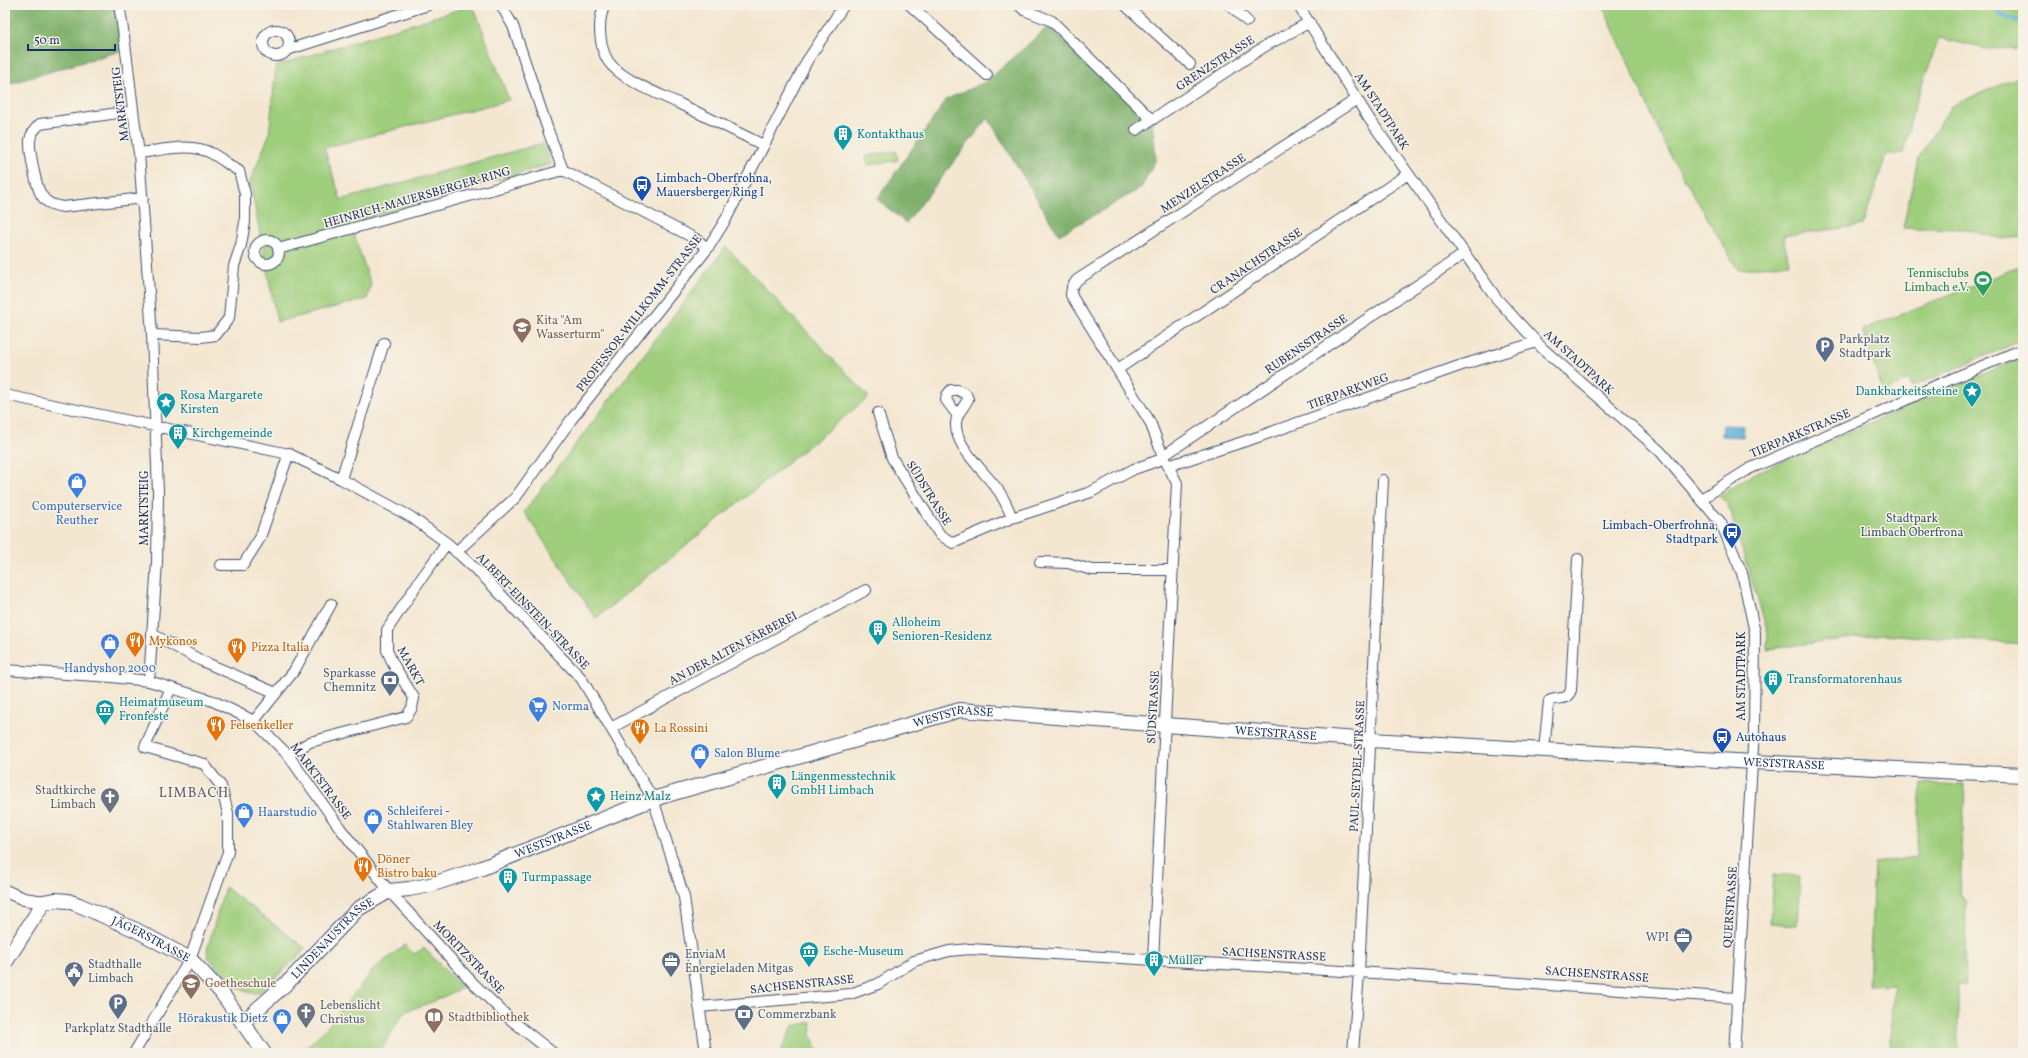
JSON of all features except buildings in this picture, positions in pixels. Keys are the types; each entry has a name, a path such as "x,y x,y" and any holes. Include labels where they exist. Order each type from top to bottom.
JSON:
{"main road":[{"name":"WESTSTRASSE","path":"388,891 430,885 482,868 653,799 960,710 1371,740 1753,762 2023,775"},
{"name":"LINDENAUSTRASSE","path":"243,1022 293,977 358,909 388,891"},
{"name":"JÄGERSTRASSE","path":"44,902 56,900 68,901 79,905 136,930 190,959 221,992 264,1053"},
{"path":"5,963 44,902"}],"street":[{"name":"MARKTSTEIG","path":"119,5 127,49 132,112 139,154 143,198 156,425 157,562 149,681"},
{"path":"287,50 428,5"},
{"path":"500,5 513,26 563,170 694,238 708,248"},
{"path":"605,5 601,12 600,27 603,48 609,62 630,79 763,145"},
{"name":"PROFESSOR-WILLKOMM-STRASSE","path":"456,552 516,497 571,420 708,248 726,218 807,61 844,5"},
{"path":"910,5 987,75"},
{"path":"1019,5 1024,10 1052,22 1152,120"},
{"path":"1125,5 1190,64"},
{"path":"1230,5 1247,22"},
{"name":"AM STADTPARK","path":"1298,5 1357,99 1408,174 1497,299 1537,342 1660,451 1721,523 1742,573 1755,633 1753,762"},
{"name":"GRENZSTRASSE","path":"1136,130 1267,45 1310,22"},
{"name":"MENZELSTRASSE","path":"1071,295 1072,288 1077,280 1357,99"},
{"path":"132,112 40,124 32,132 30,141 34,168 41,195 51,204 64,207 143,198"},
{"name":"MARKTSTEIG","path":"139,154 194,147 212,153 239,171 245,194 245,222 241,245 234,266 229,318 216,335 201,337 152,335"},
{"name":"HEINRICH-MAUERSBERGER-RING","path":"278,249 563,170"},
{"name":"CRANACHSTRASSE","path":"1118,369 1408,174"},
{"name":"RUBENSSTRASSE","path":"1165,460 1464,254"},
{"name":"SÜDSTRASSE","path":"1071,295 1150,422 1165,460 1177,483 1153,960"},
{"name":"TIERPARKWEG","path":"1165,460 1252,440 1458,366 1537,342"},
{"path":"341,479 384,343"},
{"name":"TIERPARKSTRASSE","path":"1701,499 1749,469 1900,404 1937,385 2023,349"},
{"name":"ALBERT-EINSTEIN-STRASSE","path":"5,394 289,454 341,479 411,517 447,543 484,577 581,678 653,799 684,897 706,1053"},
{"name":"SÜDSTRASSE","path":"878,413 892,458 940,536 953,543 1012,518 1091,492 1134,469 1165,460"},
{"path":"958,416 956,419 958,432 963,446 973,461 1000,493 1012,518"},
{"path":"221,565 243,565 260,538 289,454"},
{"name":"PAUL-SEYDEL-STRASSE","path":"1353,1053 1359,972 1383,480"},
{"name":"MARKT","path":"288,755 310,742 406,717 412,708 414,698 393,664 387,650 387,630 447,543"},
{"path":"1544,749 1549,701 1552,699 1564,699 1569,695 1571,690 1578,559"},
{"path":"1040,562 1068,563 1092,570 1173,570"},
{"name":"AN DER ALTEN FÄRBEREI","path":"611,728 866,590"},
{"path":"254,721 294,671 331,604"},
{"path":"152,634 202,661 276,693"},
{"name":"MARKTSTRASSE","path":"5,670 149,681 213,701 254,721 288,755 340,828 388,891"},
{"path":"134,1053 190,959 228,852 228,813 221,786 204,764 145,747 171,688"},
{"name":"QUERSTRASSE","path":"1734,1053 1753,762"},
{"path":"5,891 24,900 44,902"},
{"name":"MORITZSTRASSE","path":"388,891 474,983 510,1019 553,1053"},
{"name":"SACHSENSTRASSE","path":"699,1007 850,994 878,984 914,961 949,951 970,949 1359,972 1737,998"}],"green space":[{"path":"5,5 119,5 127,49 5,85"},
{"path":"473,5 509,100 324,148 341,200 543,143 551,164 350,223 371,285 367,299 277,322 250,182 269,135 276,66"},
{"path":"1602,5 2023,5 2023,48 1986,49 1939,38 1913,110 1903,153 1886,155 1863,225 1783,236 1789,263 1738,270 1668,151"},
{"path":"1049,26 1152,120 1156,159 1141,188 1059,235 988,118 906,223 877,199 947,99 987,81"},
{"path":"2023,75 2023,237 2002,239 1964,229 1903,228 1918,159 1951,106"},
{"path":"896,151 898,160 868,165 866,156"},
{"path":"726,247 869,397 596,618 524,512"},
{"name":"Tennisclubs Limbach e.V.","path":"2023,265 2023,340 1911,387 1908,380 1883,392 1862,330"},
{"name":"Stadtpark Limbach Oberfrona","path":"2023,357 2023,644 1883,634 1767,649 1768,633 1728,505 1719,496 1753,474"},
{"path":"1921,783 1965,785 1960,894 1966,901 1965,985 1958,985 1958,1053 1890,1053 1894,985 1869,986 1874,863 1916,857"},
{"path":"1773,874 1800,876 1797,925 1770,923"},
{"path":"225,887 306,949 260,992 253,993 238,987 225,976 208,957 207,950"},
{"path":"405,945 414,954 424,948 462,988 432,1002 404,1012 379,1053 301,1053 329,1025 374,969"},
{"path":"812,1022 811,1036 820,1053 780,1053 793,1026"}],"water":[{"path":"1723,425 1744,426 1743,437 1722,436"}],"waterway":[{"path":"1995,5 2000,14 2023,23"}],"place":[{"name":"Kontakthaus","path":"843,151"},
{"name":"Limbach-Oberfrohna, Mauersberger Ring I","path":"642,202"},
{"name":"Tennisclubs Limbach e.V.","path":"1983,297"},
{"name":"Kita \"Am Wasserturm\"","path":"522,344"},
{"name":"Parkplatz Stadtpark","path":"1825,363"},
{"name":"Dankbarkeitssteine","path":"1972,408"},
{"name":"Rosa Margarete Kirsten","path":"166,419"},
{"name":"Kirchgemeinde","path":"178,450"},
{"name":"Computerservice Reuther","path":"77,499"},
{"name":"Limbach-Oberfrohna, Stadtpark","path":"1732,549"},
{"name":"Alloheim Senioren-Residenz","path":"878,646"},
{"name":"Mykonos","path":"135,658"},
{"name":"Handyshop 2000","path":"110,660"},
{"name":"Pizza Italia","path":"237,664"},
{"name":"Transformatorenhaus","path":"1773,696"},
{"name":"Sparkasse Chemnitz","path":"390,697"},
{"name":"Norma","path":"538,723"},
{"name":"Heimatmuseum Fronfeste","path":"105,726"},
{"name":"Felsenkeller","path":"216,742"},
{"name":"La Rossini","path":"640,745"},
{"name":"Autohaus","path":"1722,754"},
{"name":"Salon Blume","path":"700,770"},
{"name":"Längenmesstechnik GmbH Limbach","path":"777,800"},
{"name":"Heinz Malz","path":"596,813"},
{"name":"Stadtkirche Limbach","path":"110,814"},
{"name":"Haarstudio","path":"244,829"},
{"name":"Schleiferei - Stahlwaren Bley","path":"373,835"},
{"name":"Döner Bistro baku","path":"363,883"},
{"name":"Turmpassage","path":"508,894"},
{"name":"WPI","path":"1683,954"},
{"name":"Esche-Museum","path":"809,968"},
{"name":"Müller","path":"1154,977"},
{"name":"EnviaM Energieladen Mitgas","path":"671,978"},
{"name":"Stadthalle Limbach","path":"74,988"},
{"name":"Goetheschule","path":"191,1000"},
{"name":"Parkplatz Stadthalle","path":"118,1020"},
{"name":"Lebenslicht Christus","path":"306,1029"},
{"name":"Commerzbank","path":"744,1031"},
{"name":"Stadtbibliothek","path":"434,1034"},
{"name":"Hörakustik Dietz","path":"282,1035"}],"district":[{"name":"LIMBACH","path":"194,792"}]}
